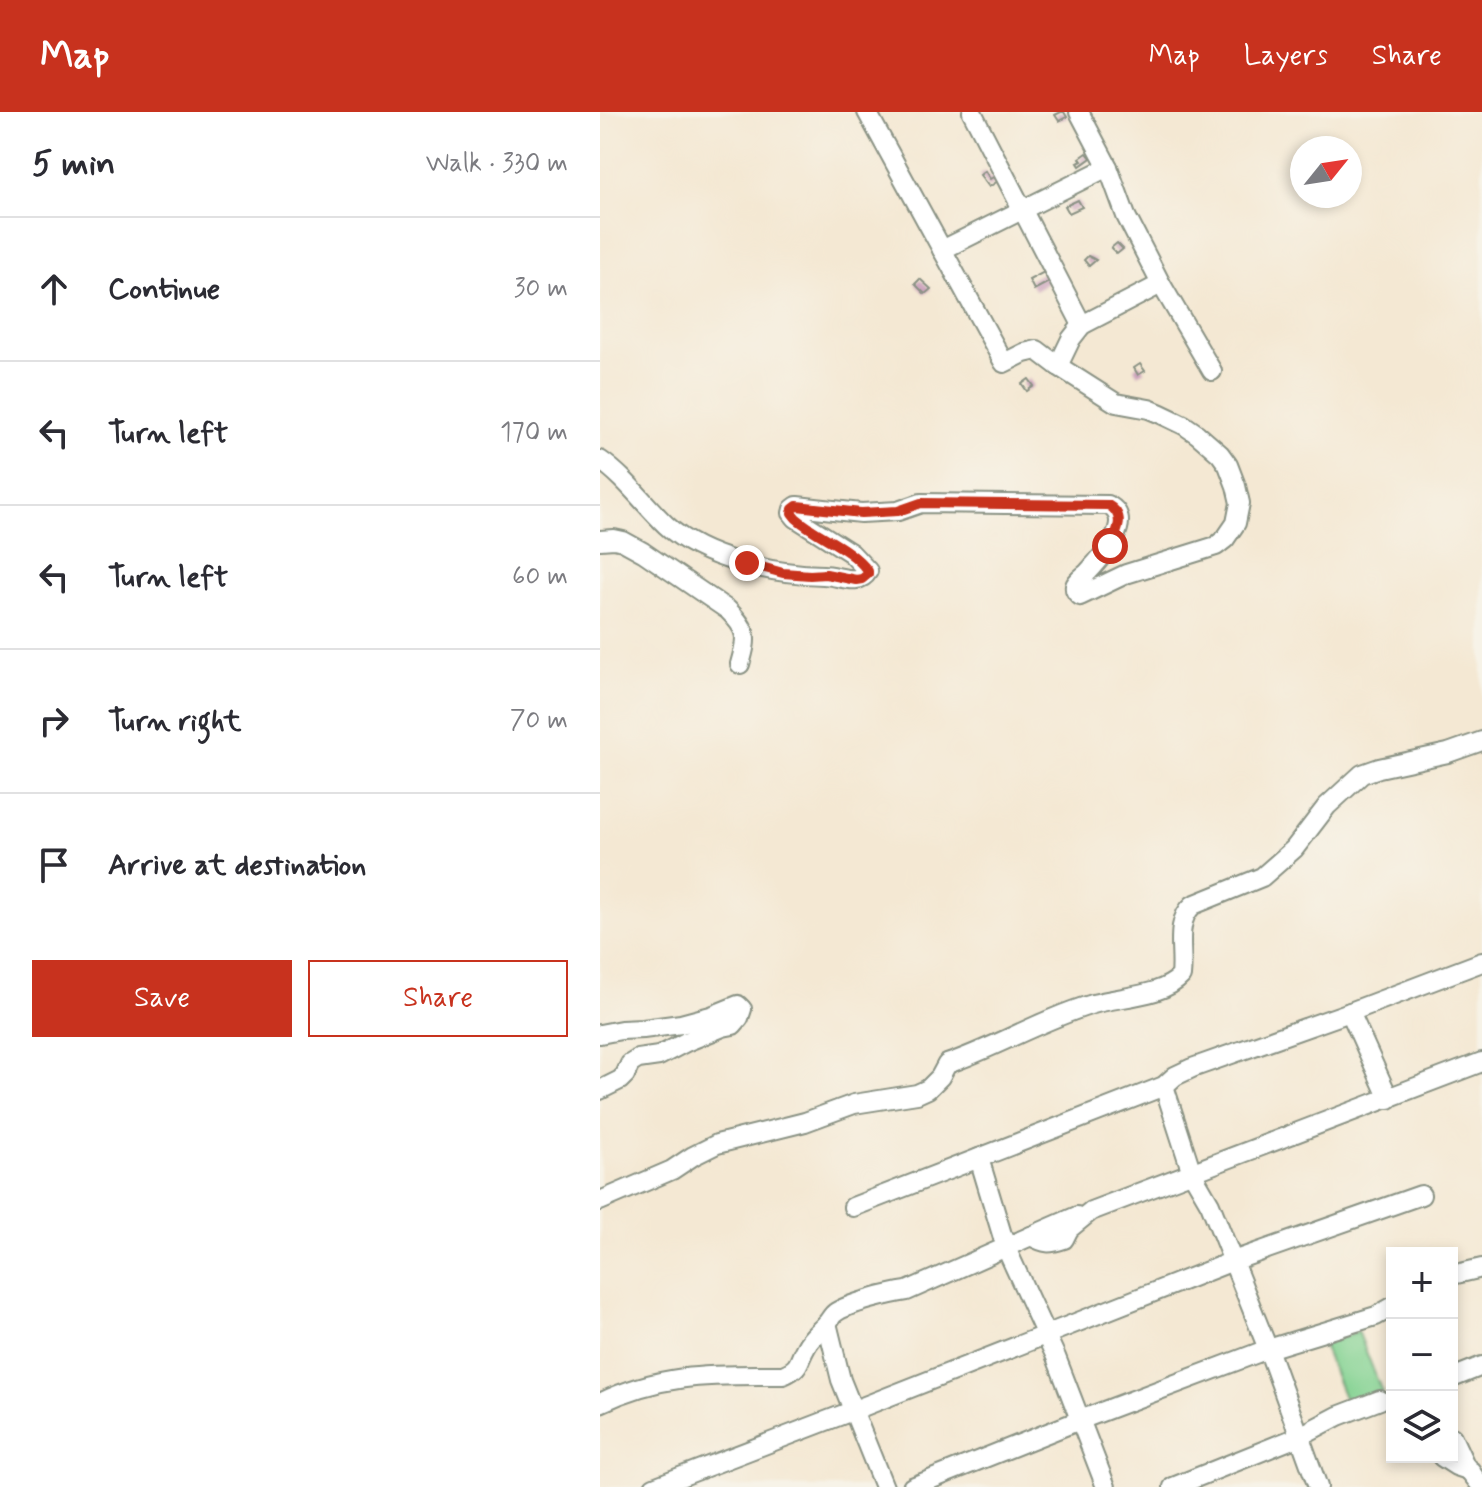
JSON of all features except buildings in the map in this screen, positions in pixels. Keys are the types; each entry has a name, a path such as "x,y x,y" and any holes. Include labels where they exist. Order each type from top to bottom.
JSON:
{"street":[{"path":"600,460 683,540 725,557 783,573 826,574 856,580 868,574 851,553 796,518 792,513 797,506 861,513 898,511 921,503 1108,505 1118,513 1117,534 1076,583 1074,587 1080,596 1126,574 1202,552 1225,539 1236,523 1240,503 1232,475 1220,454 1184,425 1149,409 1116,403 1037,350 1004,363 867,112"},
{"path":"972,112 1082,325"},
{"path":"1079,112 1108,167 1126,216 1212,371"},
{"path":"942,250 1108,167"},
{"path":"1058,366 1071,339 1082,325 1161,284"},
{"path":"600,540 614,539 643,552 728,610 738,620 746,637 740,664"},
{"path":"600,1201 672,1170 717,1144 805,1122 854,1104 917,1094 928,1089 940,1077 947,1064 971,1056 1039,1023 1094,1004 1174,984 1181,976 1182,920 1193,905 1262,877 1294,849 1327,806 1362,774 1448,753 1482,741"},
{"path":"853,1207 1164,1086 1175,1076 1192,1068 1482,962"},
{"path":"600,1034 681,1024 738,1005 742,1009 733,1025 686,1042 659,1056 638,1059 630,1064 625,1075 600,1090"},
{"path":"1350,1012 1389,1099"},
{"path":"600,1403 645,1384 689,1376 783,1375 794,1370 815,1334 834,1314 845,1308 907,1291 1031,1236 1051,1244 1064,1239 1069,1229 1091,1211 1482,1062"},
{"path":"1164,1086 1192,1173 1210,1204 1233,1261 1318,1487"},
{"path":"979,1158 1006,1248 1056,1357 1106,1487"},
{"path":"666,1485 1233,1261 1421,1195"},
{"path":"1458,1274 1482,1268"},
{"path":"912,1487 1268,1349 1386,1310"},
{"path":"827,1323 841,1380 884,1487"},
{"path":"1458,1376 1482,1366"},
{"path":"1173,1487 1380,1400"},
{"path":"1458,1450 1476,1479"},
{"path":"1451,1463 1476,1479"}],"green space":[{"path":"1358,1331 1382,1392 1347,1405 1323,1345"}],"route":[{"path":"747,563 783,573 826,574 856,580 868,574 851,553 796,518 792,513 797,506 861,513 898,511 921,503 1108,505 1118,513 1120,520 1110,546"}]}
